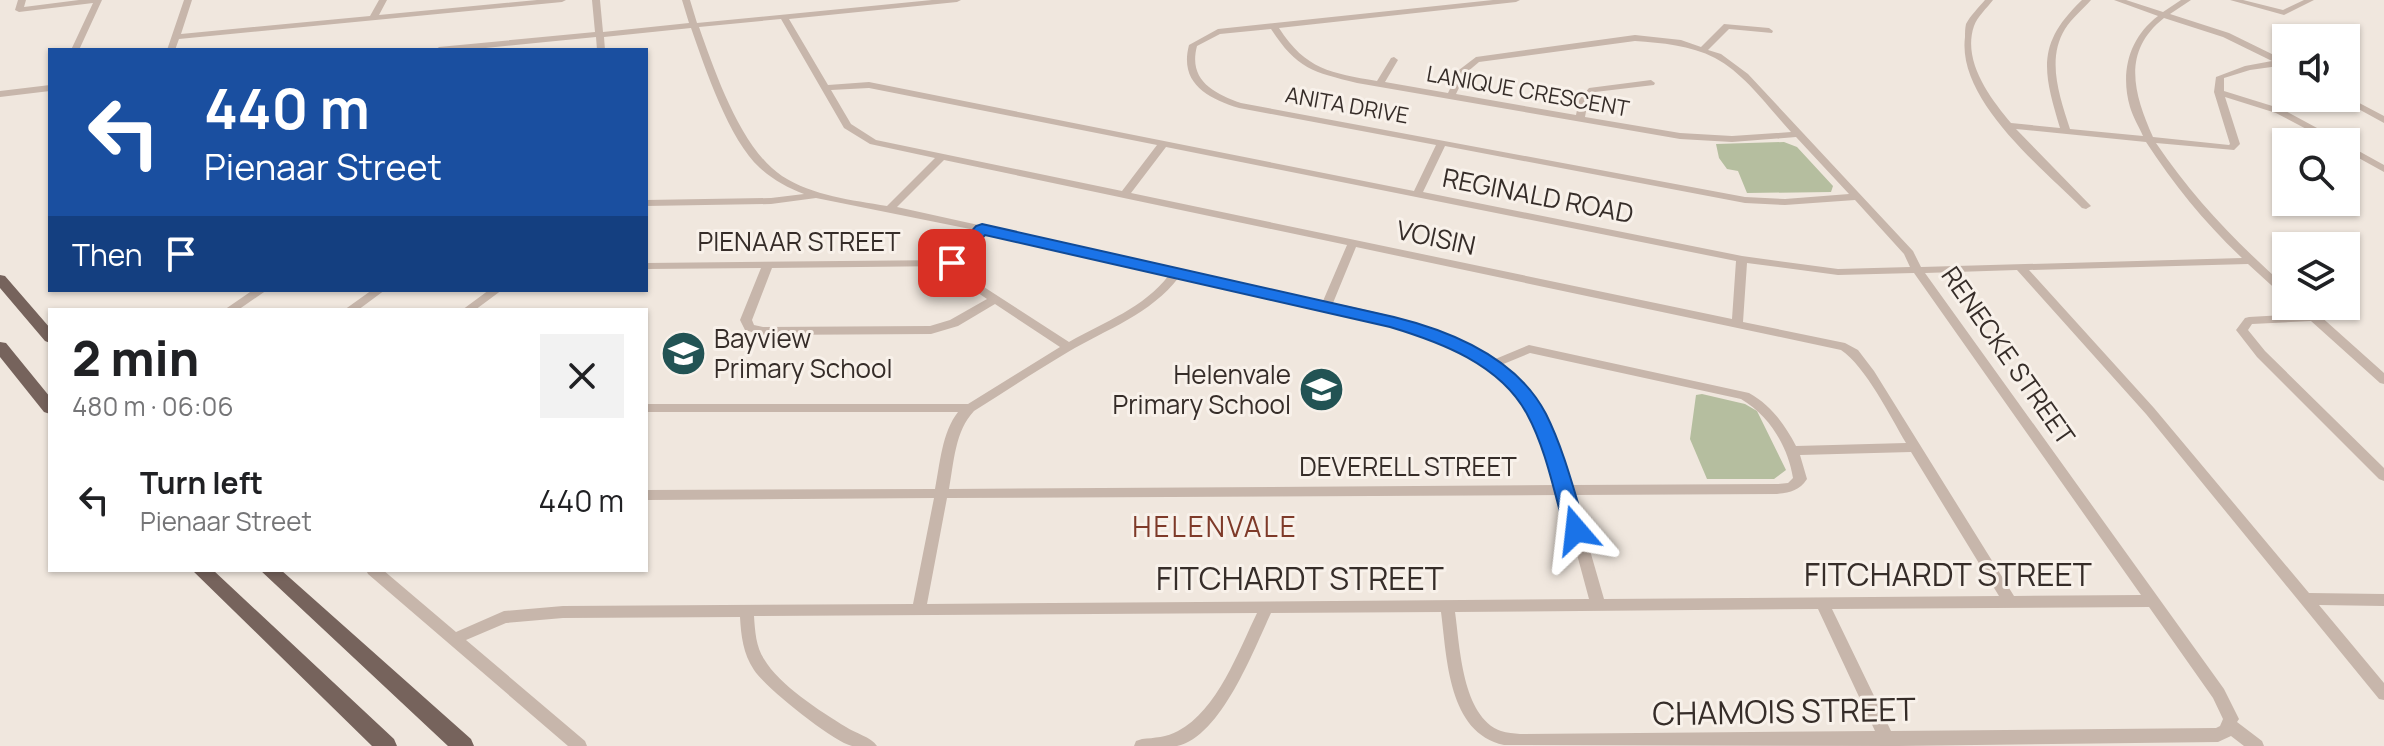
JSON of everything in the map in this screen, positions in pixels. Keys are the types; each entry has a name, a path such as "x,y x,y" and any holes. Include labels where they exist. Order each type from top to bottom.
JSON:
{"main road":[{"path":"0,279 48,336"},
{"path":"0,347 48,406"},
{"path":"203,572 386,746"},
{"path":"271,572 463,746"}],"street":[{"path":"22,0 19,10 98,0"},
{"path":"76,48 98,0"},
{"path":"172,48 188,0"},
{"path":"373,18 383,0"},
{"path":"176,37 562,0"},
{"path":"596,0 601,48"},
{"path":"686,0 693,25 753,156 771,173 815,195 1326,306 1434,334 1463,346 1491,365 1524,395 1536,412 1564,490 1598,605"},
{"path":"459,48 909,2 957,0"},
{"name":"ANITA DRIVE","path":"1516,0 1218,32 1200,39 1191,50 1197,82 1214,95 1239,105 1745,200 1785,202 1857,197"},
{"path":"1989,0 1976,16 1966,39 1966,49 1983,98 2086,206"},
{"path":"2066,132 2049,67 2053,42 2059,29 2087,0"},
{"path":"2118,0 2241,41 2272,56"},
{"path":"2187,0 2164,14 2141,37 2129,70 2136,114 2148,142 2194,203 2272,281"},
{"path":"2234,0 2281,13 2293,11 2310,0"},
{"name":"VOISIN","path":"783,16 824,88 855,133 873,142 1825,341 1854,353 2010,602"},
{"name":"LANIQUE CRESCENT","path":"1273,25 1292,55 1308,66 1380,84 1704,138 1799,134"},
{"path":"1703,50 1727,26 1769,31"},
{"name":"RENECKE STREET","path":"1451,96 1466,65 1491,57 1635,38 1656,38 1703,50 1732,64 1909,253 1918,271 2219,694 2231,719 2224,730"},
{"path":"1380,84 1394,60"},
{"path":"2009,126 2148,142 2234,147 2219,92 2220,77 2272,64"},
{"path":"1580,118 1584,100 1592,90 1651,83"},
{"name":"REGINALD ROAD","path":"824,88 869,85 1742,259 1838,272 2250,261"},
{"path":"0,94 48,88"},
{"path":"2219,92 2279,111 2311,128"},
{"path":"2360,106 2384,120"},
{"path":"1417,195 1442,142"},
{"path":"1124,196 1163,144"},
{"path":"2360,155 2384,169"},
{"path":"890,209 942,156"},
{"path":"648,203 759,202 815,195"},
{"path":"982,229 952,263 966,280 1068,347"},
{"path":"1326,306 1353,243"},
{"path":"1737,323 1742,259"},
{"name":"PIENAAR STREET","path":"648,266 952,263"},
{"path":"768,264 746,320 749,327 762,331 939,329 994,300"},
{"path":"2020,267 2150,411 2384,694"},
{"path":"919,609 951,442 960,418 970,408 1151,299 1176,273"},
{"path":"233,308 258,292"},
{"path":"353,308 376,292"},
{"path":"471,308 493,292"},
{"path":"2272,320 2249,321 2242,330 2261,354 2384,476"},
{"path":"2317,320 2384,380"},
{"name":"DEVERELL STREET","path":"648,495 1786,488 1798,484 1800,479 1790,451 1769,412 1745,396 1529,349 1491,365"},
{"path":"648,408 970,408"},
{"path":"1790,451 1915,447"},
{"path":"375,572 579,746"},
{"path":"2306,599 2384,600"},
{"name":"FITCHARDT STREET","path":"454,639 473,628 514,614 2152,601"},
{"path":"1822,603 1889,743"},
{"name":"CHAMOIS STREET","path":"1447,606 1465,706 1479,724 1496,736 1545,743 1889,743 2224,730"},
{"path":"1142,746 1176,739 1202,722 1214,706 1267,607"},
{"path":"747,610 754,655 767,676 849,739 869,746"},
{"path":"2224,730 2256,746"}],"green space":[{"path":"1784,142 1797,147 1833,186 1831,192 1747,193 1738,171 1727,169 1719,158 1716,144"},
{"path":"1696,395 1745,404 1757,411 1786,470 1774,479 1707,479 1690,439"}],"place":[{"name":"Bayview Primary School","path":"683,354"},
{"name":"Helenvale Primary School","path":"1322,390"}],"district":[{"name":"HELENVALE","path":"1215,527"}],"route":[{"path":"952,263 982,229 1394,322 1448,339 1491,365 1524,395 1536,412 1576,530"}]}
